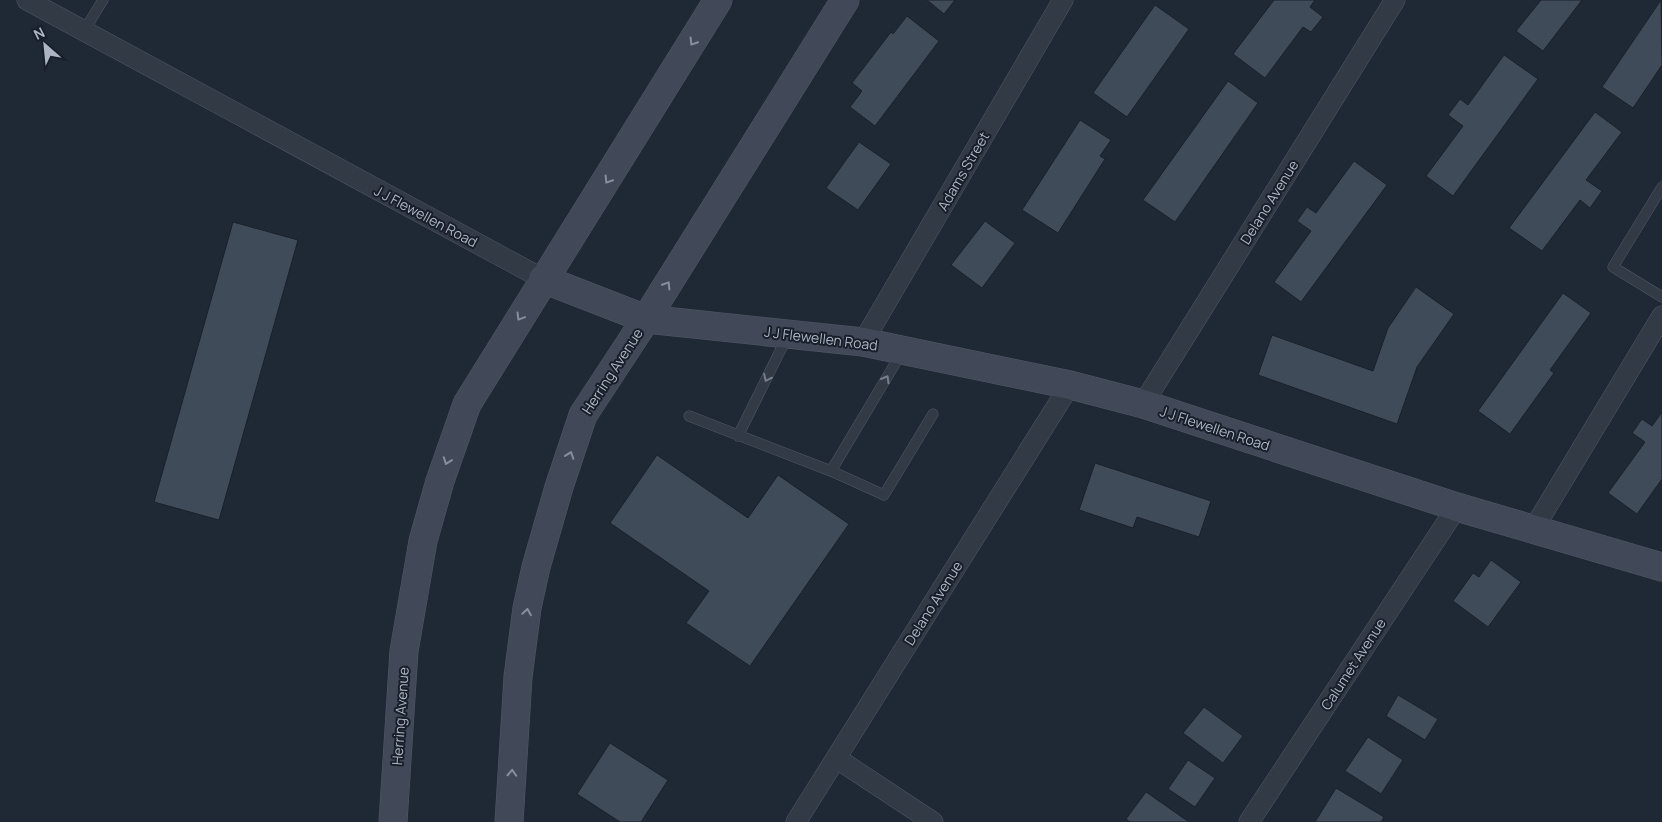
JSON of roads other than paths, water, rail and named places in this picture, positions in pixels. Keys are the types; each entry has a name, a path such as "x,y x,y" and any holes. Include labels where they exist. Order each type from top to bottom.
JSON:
{"main road":[{"name":"Herring Avenue","path":"393,822 404,651 423,541 440,481 467,404 543,279 582,223 718,0"},
{"name":"Herring Avenue","path":"509,822 518,678 527,608 536,567 583,415 646,319 845,0"},
{"name":"J J Flewellen Road","path":"543,279 646,319 863,342 1070,385 1143,404 1457,507 1662,567"}],"street":[{"name":"J J Flewellen Road","path":"27,0 543,279"},
{"name":"Adams Street","path":"863,342 1063,0"},
{"name":"Delano Avenue","path":"1143,404 1396,0"},
{"path":"1534,528 1662,316"},
{"name":"Delano Avenue","path":"796,822 1070,385"},
{"name":"Calumet Avenue","path":"1249,822 1457,507"},
{"path":"836,758 933,822"}],"lane":[{"path":"84,31 103,0"},
{"path":"1662,187 1614,267 1662,297"},
{"path":"738,436 788,334"},
{"path":"831,471 903,350"},
{"path":"689,416 831,471 884,495 932,414"}]}
